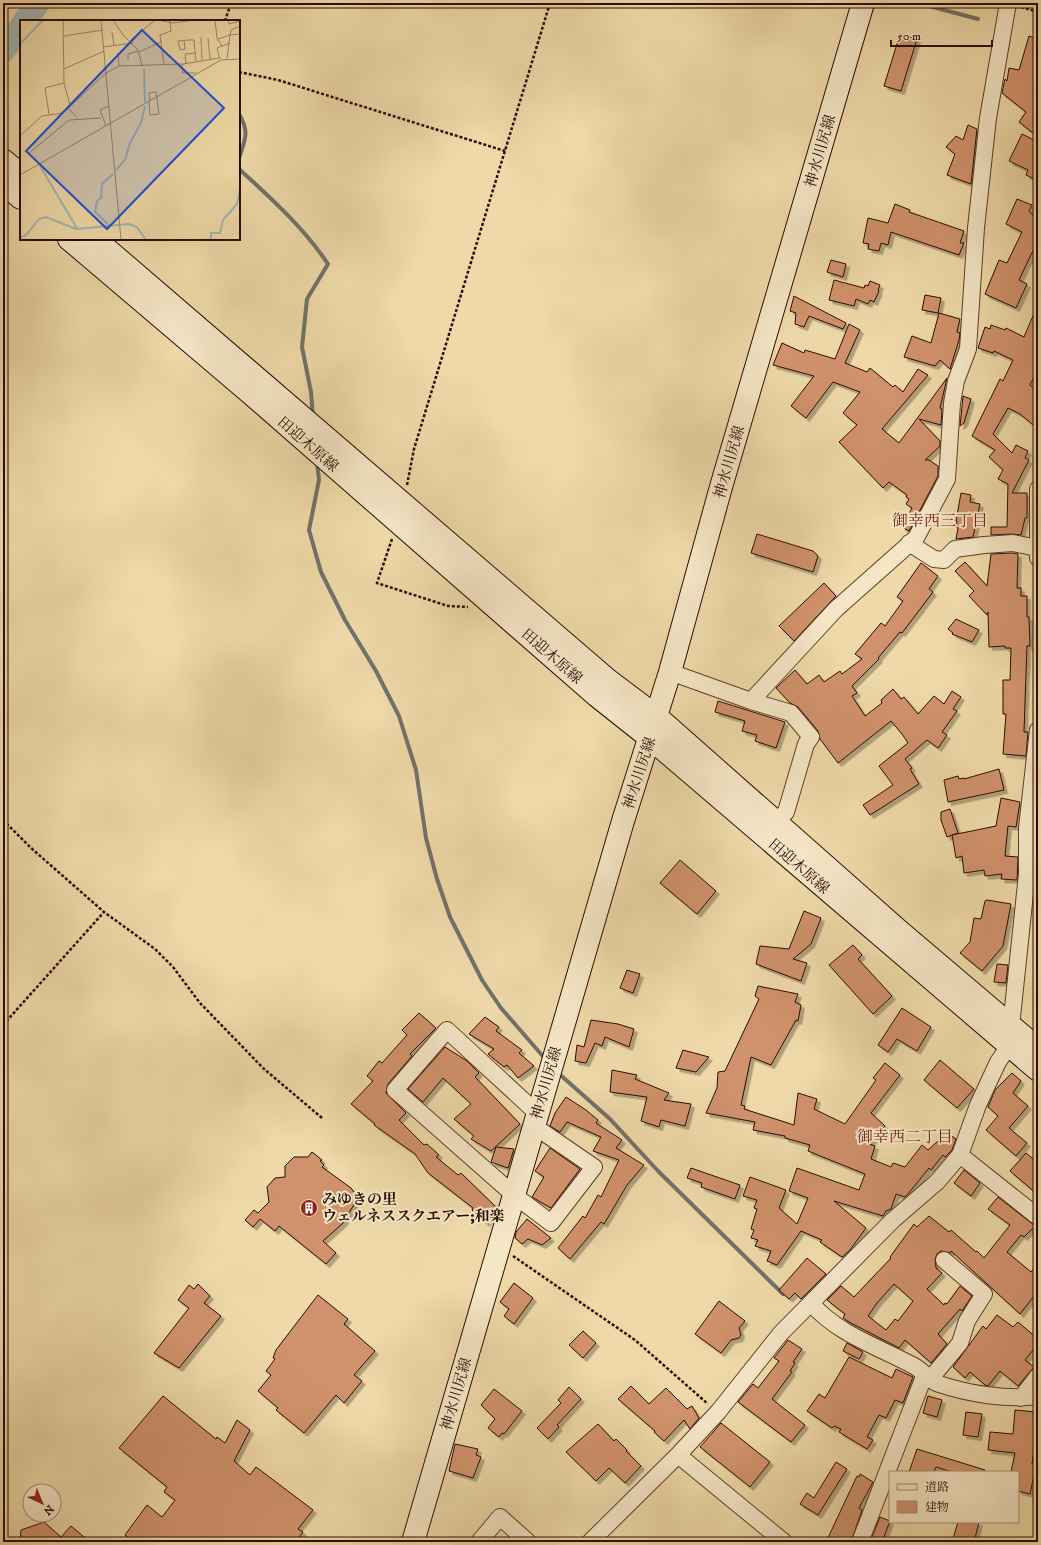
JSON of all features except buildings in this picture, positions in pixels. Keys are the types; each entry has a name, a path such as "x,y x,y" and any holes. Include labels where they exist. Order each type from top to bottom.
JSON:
{"main road":[{"name":"神水川尻線","path":"413,1542 623,821 657,717 721,487 863,3"},
{"path":"9,171 20,196"},
{"name":"田迎木原線","path":"70,240 251,383"},
{"name":"田迎木原線","path":"96,240 251,383 402,515 608,680 657,717 776,821 898,930 1011,1036 1038,1070"},
{"name":"田迎木原線","path":"402,515 485,598 597,696 1011,1036 1038,1049"}],"street":[{"path":"751,701 836,609 916,538 947,479 952,403 956,381 968,349 976,228 988,118 1008,3"},
{"path":"909,543 934,559 944,560 955,550 984,545 1013,543 1037,553 1038,489"},
{"path":"670,672 751,701 790,712 811,738 806,744 786,812 776,821"},
{"path":"590,1542 678,1455 718,1412 781,1333 893,1220 937,1182 960,1155 978,1105 1011,1036 1027,874 1027,828 1038,730"},
{"path":"447,1030 536,1120 594,1167 551,1223 514,1195 395,1090 447,1030"},
{"path":"960,1155 1038,1216"},
{"path":"889,1471 928,1376 960,1343 967,1321 984,1294 944,1260"},
{"path":"811,1303 821,1315 840,1328 916,1367 937,1384 974,1392 1021,1398 1038,1396"},
{"path":"1021,1398 1038,1376"},
{"path":"678,1455 784,1542"},
{"path":"860,1542 889,1471"},
{"path":"479,1542 500,1518 528,1542"}],"path":[{"path":"225,20 231,3"},
{"path":"485,598 472,607 448,606 377,584 392,537 402,515 414,449 550,3"},
{"path":"240,72 278,80 505,151"},
{"path":"3,820 30,848 104,912 155,949 173,967 200,1003 263,1068 322,1118"},
{"path":"3,1025 104,912"},
{"path":"499,1246 635,1340 718,1412"}],"waterway":[{"path":"26,20 38,3"},
{"path":"918,3 978,19"},
{"path":"3,51 20,28"},
{"path":"14,37 20,40"},
{"path":"240,116 245,131 245,141 240,155"},
{"path":"240,170 275,202 298,226 328,264 307,299 302,347 311,392 313,417"},
{"path":"317,462 319,480 309,530 321,572 345,620 376,671 399,716 416,770 426,838 437,879 450,917 482,980 501,1008 547,1061"},
{"path":"557,1072 610,1119 658,1171 783,1294"}],"place":[{"name":"みゆきの里 ウェルネススクエアー;和楽","path":"309,1208"}],"district":[{"name":"御幸西三丁目","path":"940,520"},
{"name":"御幸西二丁目","path":"905,1136"}]}
